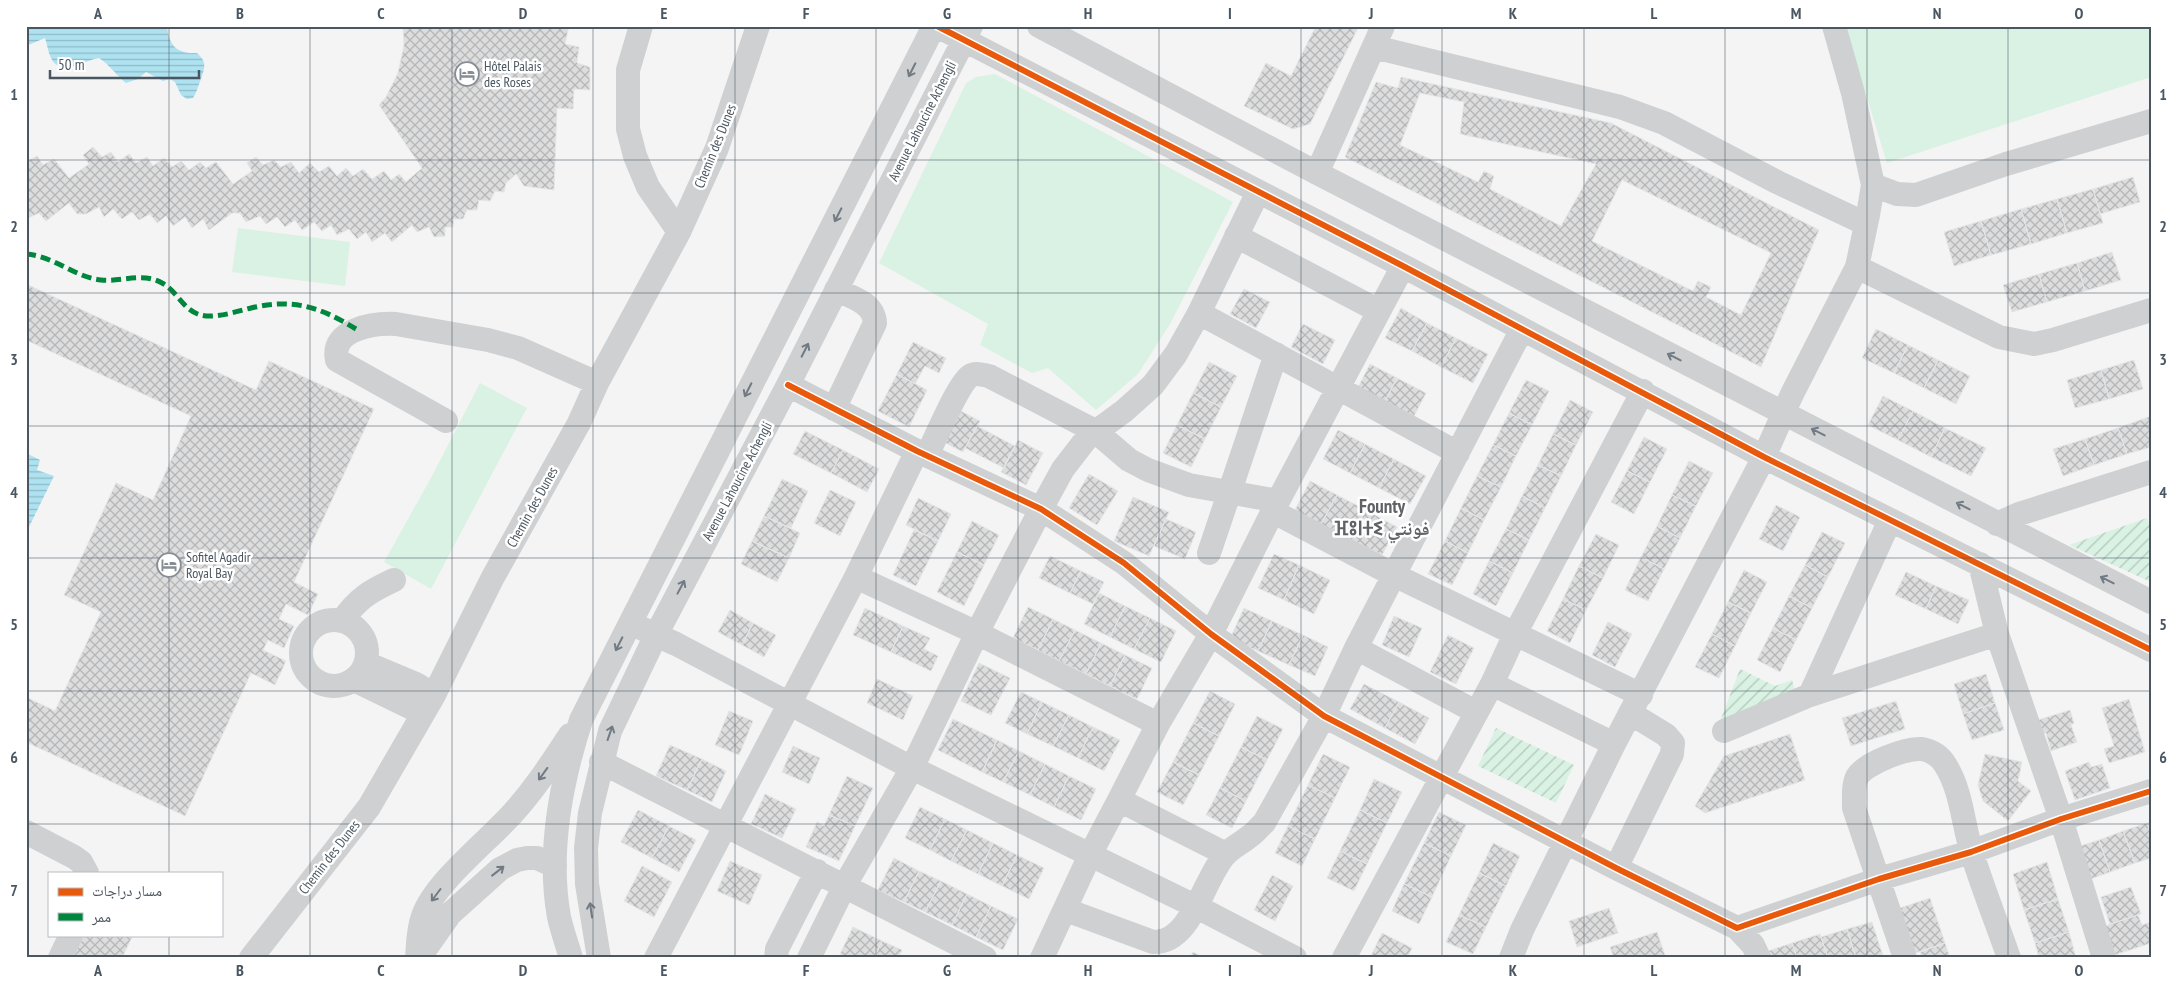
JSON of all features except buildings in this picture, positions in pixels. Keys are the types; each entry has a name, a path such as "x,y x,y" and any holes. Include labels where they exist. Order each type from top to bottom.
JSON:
{"street":[{"path":"641,26 628,70 628,129 635,156 648,187 678,232"},
{"name":"Chemin des Dunes","path":"251,958 369,807 428,704 493,577 579,423 598,383 678,232 717,148 758,26"},
{"path":"570,958 559,917 555,847 560,806 571,750 581,720 936,26 967,33 1258,192 1643,391 1764,457 2151,650"},
{"path":"1039,26 1317,173 2151,602"},
{"path":"1511,958 1522,930 1614,744 1764,457 1857,267 1873,185 1853,92 1834,26"},
{"name":"Avenue Lahoucine Achengli","path":"599,958 587,884 586,848 590,812 610,730 656,635 788,385 967,33"},
{"path":"1317,173 1379,37 1620,107 1664,123 1777,182 1866,224"},
{"path":"1873,185 1897,194 1916,195 2006,164 2151,121"},
{"path":"809,958 845,885 912,768 977,633 1063,469 1087,438 1124,411 1153,385 1176,354 1199,313 1258,192"},
{"path":"1236,236 1379,311"},
{"path":"1042,958 1090,855 1158,724 1211,634 1275,506 1404,266"},
{"path":"1857,267 1999,337 2024,343 2034,344 2053,340 2151,310"},
{"path":"834,409 875,323 875,317 868,306 836,290"},
{"path":"1199,313 1458,453"},
{"path":"446,421 337,360 336,354 341,341 356,329 383,324 396,324 488,340 518,348 598,383"},
{"path":"1066,910 1153,942 1163,942 1174,936 1197,907 1216,866 1226,854 1250,837 1264,823 1324,716 1356,648 1522,329"},
{"path":"1209,553 1276,354"},
{"path":"656,958 922,453 970,376 978,374 988,376 1096,431 1129,460 1148,470 1189,485 1275,506 1394,575 1515,634 1635,704 1673,743 1672,754 1616,868"},
{"path":"788,385 922,453 1041,508 1124,563 1211,634 1324,716 1616,868 1737,928 1753,945 1759,958"},
{"path":"1344,958 1492,684 1515,634 1643,391"},
{"path":"1997,524 2019,514 2151,472"},
{"path":"1810,695 1890,520"},
{"path":"1980,564 1997,634 2061,819 2104,958"},
{"path":"856,577 977,633 1158,724"},
{"path":"342,620 353,604 373,590 394,580"},
{"path":"327,620 342,620 358,629 366,645 360,671 341,686 327,686 315,680 304,669 300,654 303,639 313,627 327,620"},
{"path":"630,623 676,644 912,768 1197,907 1295,958"},
{"path":"1724,731 1810,695 1997,634"},
{"path":"1356,648 1476,712"},
{"path":"360,671 416,684 428,704"},
{"path":"1492,684 1614,744"},
{"path":"418,958 418,933 423,915 431,901 463,864 514,812 581,720"},
{"path":"1905,958 1854,808 1854,792 1857,778 1868,766 1891,756 1921,749 1936,754 1946,765 1955,784 1971,852 2009,958"},
{"path":"601,762 985,958"},
{"path":"1737,928 1879,879 1971,852 2061,819 2151,792"},
{"path":"1119,800 1226,854"},
{"path":"26,832 74,857 81,862 86,872"},
{"path":"418,958 450,914 500,869 517,860 527,858 542,860 555,866"},
{"path":"776,958 777,949 817,871"},
{"path":"60,958 71,936"}],"green space":[{"path":"1845,26 2151,26 2151,77 1887,163"},
{"path":"995,74 1233,202 1170,324 1138,374 1096,410 1048,368 1032,373 980,345 988,324 879,263 966,83 976,77"},
{"path":"238,228 350,242 345,286 232,272"},
{"path":"480,383 527,408 431,589 384,562 432,476"},
{"path":"2147,518 2151,528 2151,582 2069,545"},
{"path":"1740,669 1775,686 1792,680 1796,695 1717,729"},
{"path":"1496,728 1574,765 1556,803 1478,766"}],"water":[{"path":"26,26 167,26 172,44 184,52 197,53 204,62 203,71 193,98 187,99 181,95 175,82 170,79 163,81 146,72 138,79 126,83 99,58 73,66 61,67 55,64 51,58 45,38 26,46"},
{"path":"26,453 40,460 37,470 54,476 26,533"}],"marked path":[{"path":"26,254 46,258 91,278 101,280 147,278 155,280 168,287 192,311 206,316 229,314 266,305 294,304 318,310 356,329"}],"cycle path":[{"path":"937,26 1403,266 1764,457 2151,650"},
{"path":"788,385 917,451 1041,509 1124,563 1211,634 1324,716 1616,868 1737,928 1879,879 1971,852 2061,819 2151,791"}],"place":[{"name":"Hôtel Palais des Roses","path":"467,74"},
{"name":"Sofitel Agadir Royal Bay","path":"169,565"}],"district":[{"name":"Founty ⴼⵓⵏⵜⵉ فونتي","path":"1382,517"}]}
